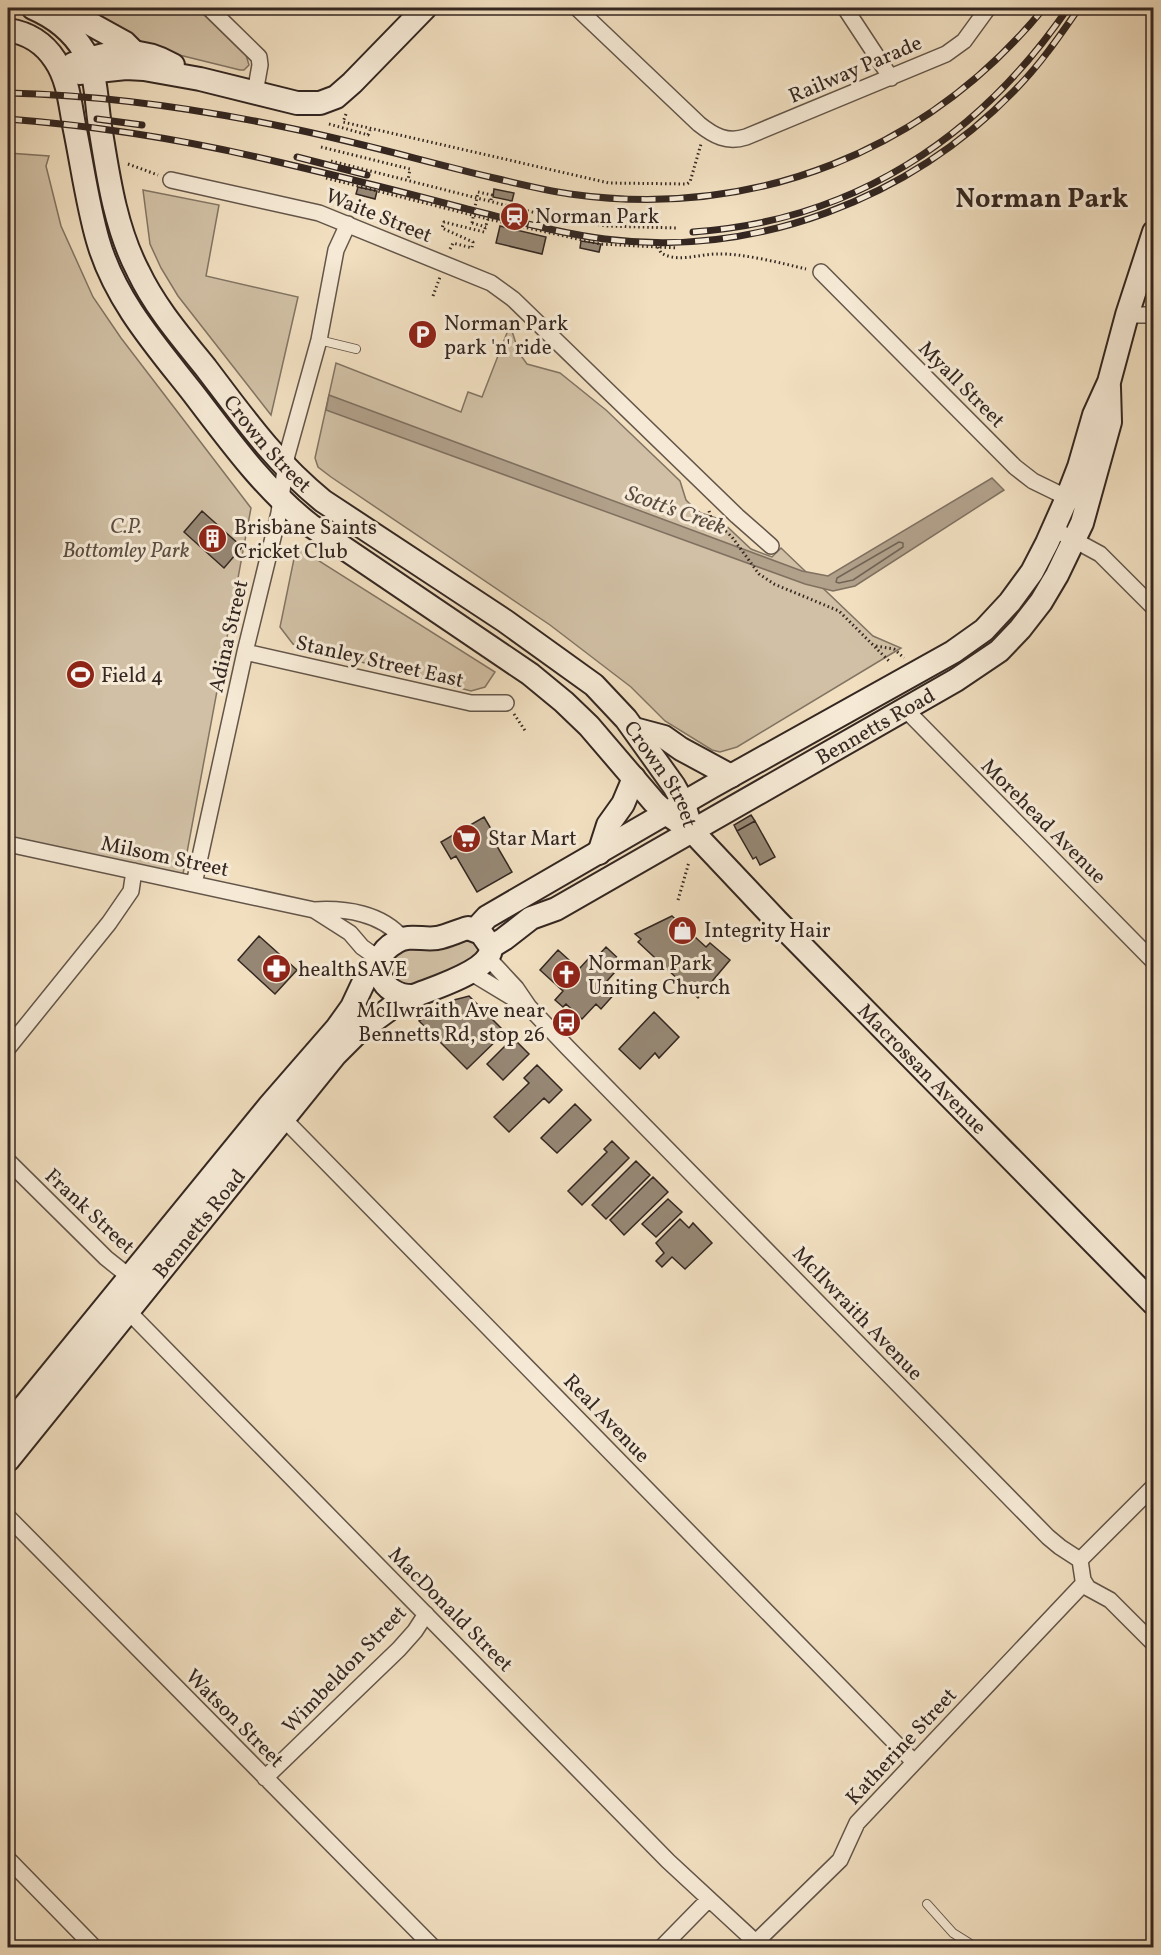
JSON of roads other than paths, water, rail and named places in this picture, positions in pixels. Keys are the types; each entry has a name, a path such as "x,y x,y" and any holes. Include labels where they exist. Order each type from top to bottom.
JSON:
{"main road":[{"path":"8,30 35,39 51,54 61,72 90,65 133,68 200,79 305,104 326,102 338,95 425,8"},
{"path":"42,12 87,22 125,43 133,51"},
{"name":"Crown Street","path":"42,12 75,38 90,65 118,221 128,252 137,270 165,316 254,432 285,467 323,501 505,621 582,675 605,695 634,729 674,786 675,809"},
{"path":"90,65 110,52 133,51 161,58 200,79"},
{"name":"Crown Street","path":"61,72 68,94 97,238 119,292 146,333 236,451 282,501 326,537 530,674 564,702 589,726 634,778 675,809 692,831"},
{"name":"Bennetts Road","path":"277,1112 346,1042 370,1021 391,1008 402,996 414,996 482,966 490,953 504,939 531,918 556,909 905,709 981,665 1010,641 1041,602 1075,540 1078,503 1110,422 1109,382 1127,315 1154,232"},
{"name":"Bennetts Road","path":"475,930 487,917 970,641 998,616 1021,588 1054,529 1078,503"},
{"path":"634,729 664,736 681,749 731,776"},
{"path":"599,853 608,825 623,804 634,778"},
{"name":"Macrossan Avenue","path":"692,831 777,921 1154,1304"},
{"path":"404,939 436,938 463,929 475,930 487,939 490,953"},
{"name":"Bennetts Road","path":"8,1460 121,1304 277,1112 346,1017 367,975 378,964 386,949 404,939"},
{"path":"378,964 387,985 402,996"},
{"name":"Bennetts Road","path":"8,1426 121,1304"}],"street":[{"path":"209,8 258,57 260,65 255,93"},
{"name":"Railway Parade","path":"577,8 693,118 721,138 731,140 746,137 946,54 958,47 975,28 988,8"},
{"path":"845,8 891,78"},
{"name":"Waite Street","path":"171,180 308,210 348,224 491,283 513,299 545,340 706,492 771,546"},
{"name":"Adina Street","path":"194,884 245,652 282,501 285,467 319,340 336,250 348,224"},
{"name":"Myall Street","path":"821,272 1016,467 1033,481 1078,503"},
{"path":"1127,315 1154,315"},
{"path":"1054,529 1092,548 1154,608"},
{"name":"Stanley Street East","path":"245,652 471,703 506,703"},
{"name":"Morehead Avenue","path":"905,709 1154,962"},
{"name":"Milsom Street","path":"8,844 314,909 341,909 364,915 395,928 404,939"},
{"path":"8,1048 109,923 131,891 135,871"},
{"name":"Milsom Street","path":"314,909 350,933 378,964"},
{"name":"McIlwraith Avenue","path":"490,953 529,1007 1048,1537 1080,1560"},
{"name":"McIlwraith Avenue","path":"470,972 529,1007"},
{"name":"Real Avenue","path":"277,1112 914,1762"},
{"name":"Frank Street","path":"8,1161 99,1250 138,1283"},
{"name":"MacDonald Street","path":"121,1304 668,1861 759,1945"},
{"path":"1154,1486 1080,1560 1084,1583 1090,1590 1110,1600 1154,1644"},
{"name":"Watson Street","path":"8,1517 428,1946"},
{"name":"Katherine Street","path":"759,1945 840,1860 857,1823 1084,1583"},
{"name":"Wimbeldon Street","path":"266,1778 399,1649 426,1614"},
{"path":"8,1859 95,1947"},
{"path":"661,1947 709,1899"}],"lane":[{"path":"319,340 356,349"},
{"path":"927,1904 953,1933 977,1947"},
{"path":"1149,1947 1154,1943"}],"water":[{"path":"329,395 802,571 828,576 992,478 1004,490 855,586 833,591 805,584 326,410"}],"railway":[{"path":"8,93 116,100 223,115 319,134 503,180 570,194 639,199 706,196 770,184 832,164 891,137 947,101 998,58 1044,8"},
{"path":"693,232 751,225 807,211 858,191 907,165 952,133 994,96 1033,54 1068,8"},
{"path":"8,119 109,130 241,153 536,226 587,236 662,243 718,239 773,229 827,213 878,190 927,162 972,129 1014,91 1040,61 1079,8"},
{"path":"97,119 142,125"},
{"path":"297,157 367,175"}],"place":[{"name":"Norman Park","path":"514,216"},
{"name":"Norman Park park 'n' ride","path":"423,335"},
{"name":"Brisbane Saints Cricket Club","path":"213,539"},
{"name":"Field 4","path":"80,675"},
{"name":"Star Mart","path":"467,838"},
{"name":"Integrity Hair","path":"683,930"},
{"name":"healthSAVE","path":"277,969"},
{"name":"Norman Park Uniting Church","path":"567,975"},
{"name":"McIlwraith Ave near Bennetts Rd, stop 26","path":"566,1022"}],"district":[{"name":"Norman Park","path":"1042,198"}],"water label":[{"name":"Scott's Creek","path":"676,509"}],"park label":[{"name":"C.P. Bottomley Park","path":"126,538"}]}
